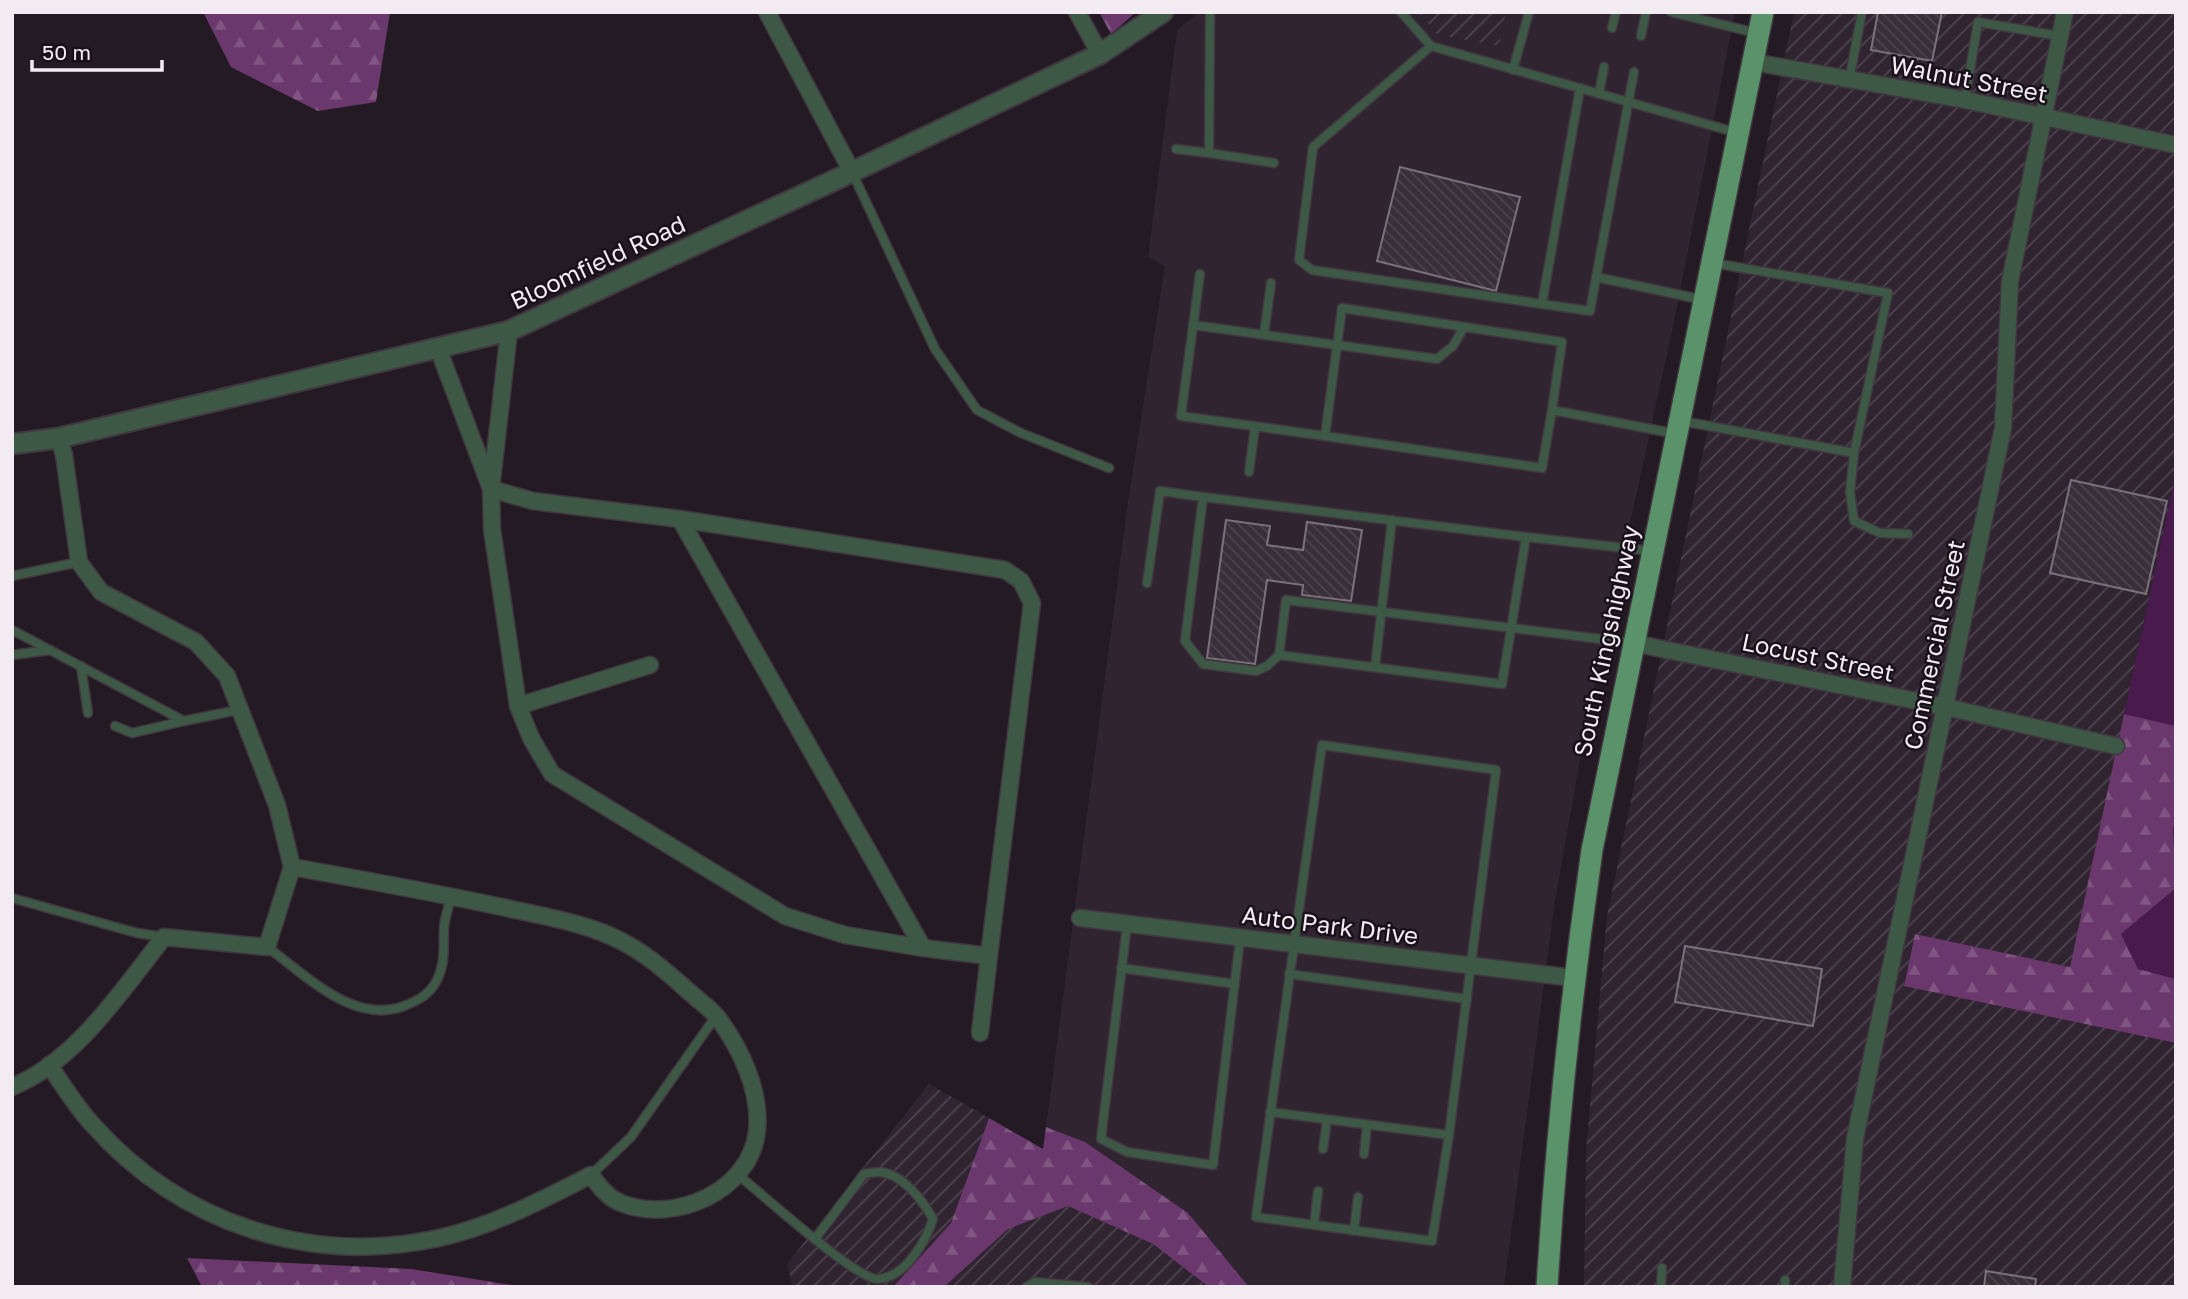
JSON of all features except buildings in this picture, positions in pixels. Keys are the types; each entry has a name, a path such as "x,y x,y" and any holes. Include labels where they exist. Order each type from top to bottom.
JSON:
{"main road":[{"name":"South Kingshighway","path":"1547,1287 1559,1113 1592,850 1763,12"}],"street":[{"path":"767,12 852,172"},
{"path":"1077,12 1100,54"},
{"name":"Bloomfield Road","path":"12,444 59,438 509,331 1100,54 1163,12"},
{"name":"Commercial Street","path":"1842,1287 1854,1138 2003,428 2010,281 2065,12"},
{"name":"Walnut Street","path":"1753,62 1965,100 2176,145"},
{"path":"509,331 491,489 492,529 518,706 531,738 552,774 785,916 845,935 989,956"},
{"path":"438,348 491,489"},
{"path":"12,1087 49,1065 96,1024 164,937 267,947 292,867 277,805 227,676 196,642 101,592 79,562 65,455 59,438"},
{"path":"491,489 533,501 680,519 1004,569 1021,581 1032,603 980,1033"},
{"path":"680,519 923,948"},
{"name":"Locust Street","path":"1633,643 1946,707 2116,746"},
{"path":"518,706 650,665"},
{"path":"49,1065 92,1125 130,1162 186,1201 218,1219 258,1232 313,1243 376,1247 440,1237 495,1220 540,1202 591,1175 603,1191 621,1203 651,1210 677,1209 714,1195 737,1174 757,1132 756,1103 740,1052 716,1016 650,958 620,940 546,917 451,896 292,867"},
{"name":"Auto Park Drive","path":"1080,918 1293,946 1574,978"}],"lane":[{"path":"1209,153 1210,12"},
{"path":"1401,12 1431,47 1738,133"},
{"path":"1513,69 1529,12"},
{"path":"1612,28 1616,12"},
{"path":"1641,36 1646,12"},
{"path":"1671,12 1759,34"},
{"path":"1849,81 1861,12"},
{"path":"1965,100 1978,22 2059,36"},
{"path":"1431,47 1313,147 1299,260 1312,270 1590,311 1634,72"},
{"path":"1599,94 1604,67"},
{"path":"1542,303 1580,88"},
{"path":"1176,149 1274,163"},
{"path":"852,172 935,349 977,410 1021,433 1110,468"},
{"path":"1712,263 1888,293 1854,453 1850,492 1854,521 1880,533 1908,534"},
{"path":"1200,274 1181,416 1542,468 1562,342 1342,308 1325,436"},
{"path":"1596,277 1704,300"},
{"path":"1264,334 1271,282"},
{"path":"1193,325 1437,359 1453,346 1464,327"},
{"path":"1552,410 1854,453"},
{"path":"1249,471 1255,427"},
{"path":"1147,583 1160,491 1652,551"},
{"path":"1203,497 1185,641 1202,664 1256,671 1267,666 1279,655 1286,600 1633,643"},
{"path":"1375,667 1392,520"},
{"path":"1279,655 1503,684 1525,537"},
{"path":"12,576 79,562"},
{"path":"12,630 184,721"},
{"path":"12,654 50,650"},
{"path":"81,666 88,713"},
{"path":"115,726 132,733 238,710"},
{"path":"1322,745 1496,769 1471,966 1432,1241 1256,1217 1322,745"},
{"path":"267,947 336,998 362,1009 391,1010 423,999 437,981 445,957 444,928 451,896"},
{"path":"12,898 137,933 164,937"},
{"path":"1127,925 1101,1139 1126,1152 1213,1166 1241,939"},
{"path":"1121,968 1235,985"},
{"path":"1289,974 1467,999"},
{"path":"591,1175 631,1137 716,1016"},
{"path":"1270,1112 1449,1135"},
{"path":"1323,1149 1327,1120"},
{"path":"1364,1154 1367,1125"},
{"path":"737,1174 816,1239 860,1274 878,1279 901,1271 927,1237 933,1219 922,1200 895,1177 881,1172 864,1174 816,1239"},
{"path":"1314,1225 1318,1191"},
{"path":"1354,1231 1358,1196"},
{"path":"1661,1287 1662,1268"},
{"path":"1026,1287 1035,1282 1088,1287"}],"shaded area":[{"path":"1199,12 1418,12 1438,35 1499,46 1506,12 1735,12 1673,327 1587,721 1555,901 1504,1287 1249,1287 1188,1213 1085,1142 1046,1127 1128,502 1165,266 1148,257 1177,30"},
{"path":"1418,12 1506,12 1499,46 1438,35"},
{"path":"1794,12 2176,12 2176,473 2070,967 1915,934 1904,985 2176,1043 2176,1287 1584,1287 1586,1151 1607,916"},
{"path":"2176,473 2176,726 2124,714"},
{"path":"2176,820 2176,888 2173,829"},
{"path":"2176,888 2176,979 2138,969 2121,934"},
{"path":"929,1084 989,1118 951,1223 893,1287 793,1287 787,1264"},
{"path":"1068,1206 1153,1244 1209,1287 944,1287 1008,1229"}],"green space":[{"path":"203,12 390,12 376,102 318,111 231,67"},
{"path":"1099,12 1136,12 1111,34"},
{"path":"2124,714 2176,726 2176,820 2173,829 2176,888 2121,934 2138,969 2176,979 2176,1043 1904,986 1915,934 2070,967"},
{"path":"989,1118 1043,1149 1046,1127 1085,1142 1188,1213 1249,1287 1209,1287 1153,1244 1068,1206 1008,1229 944,1287 893,1287 951,1223"},
{"path":"187,1258 411,1269 525,1287 202,1287"}]}
